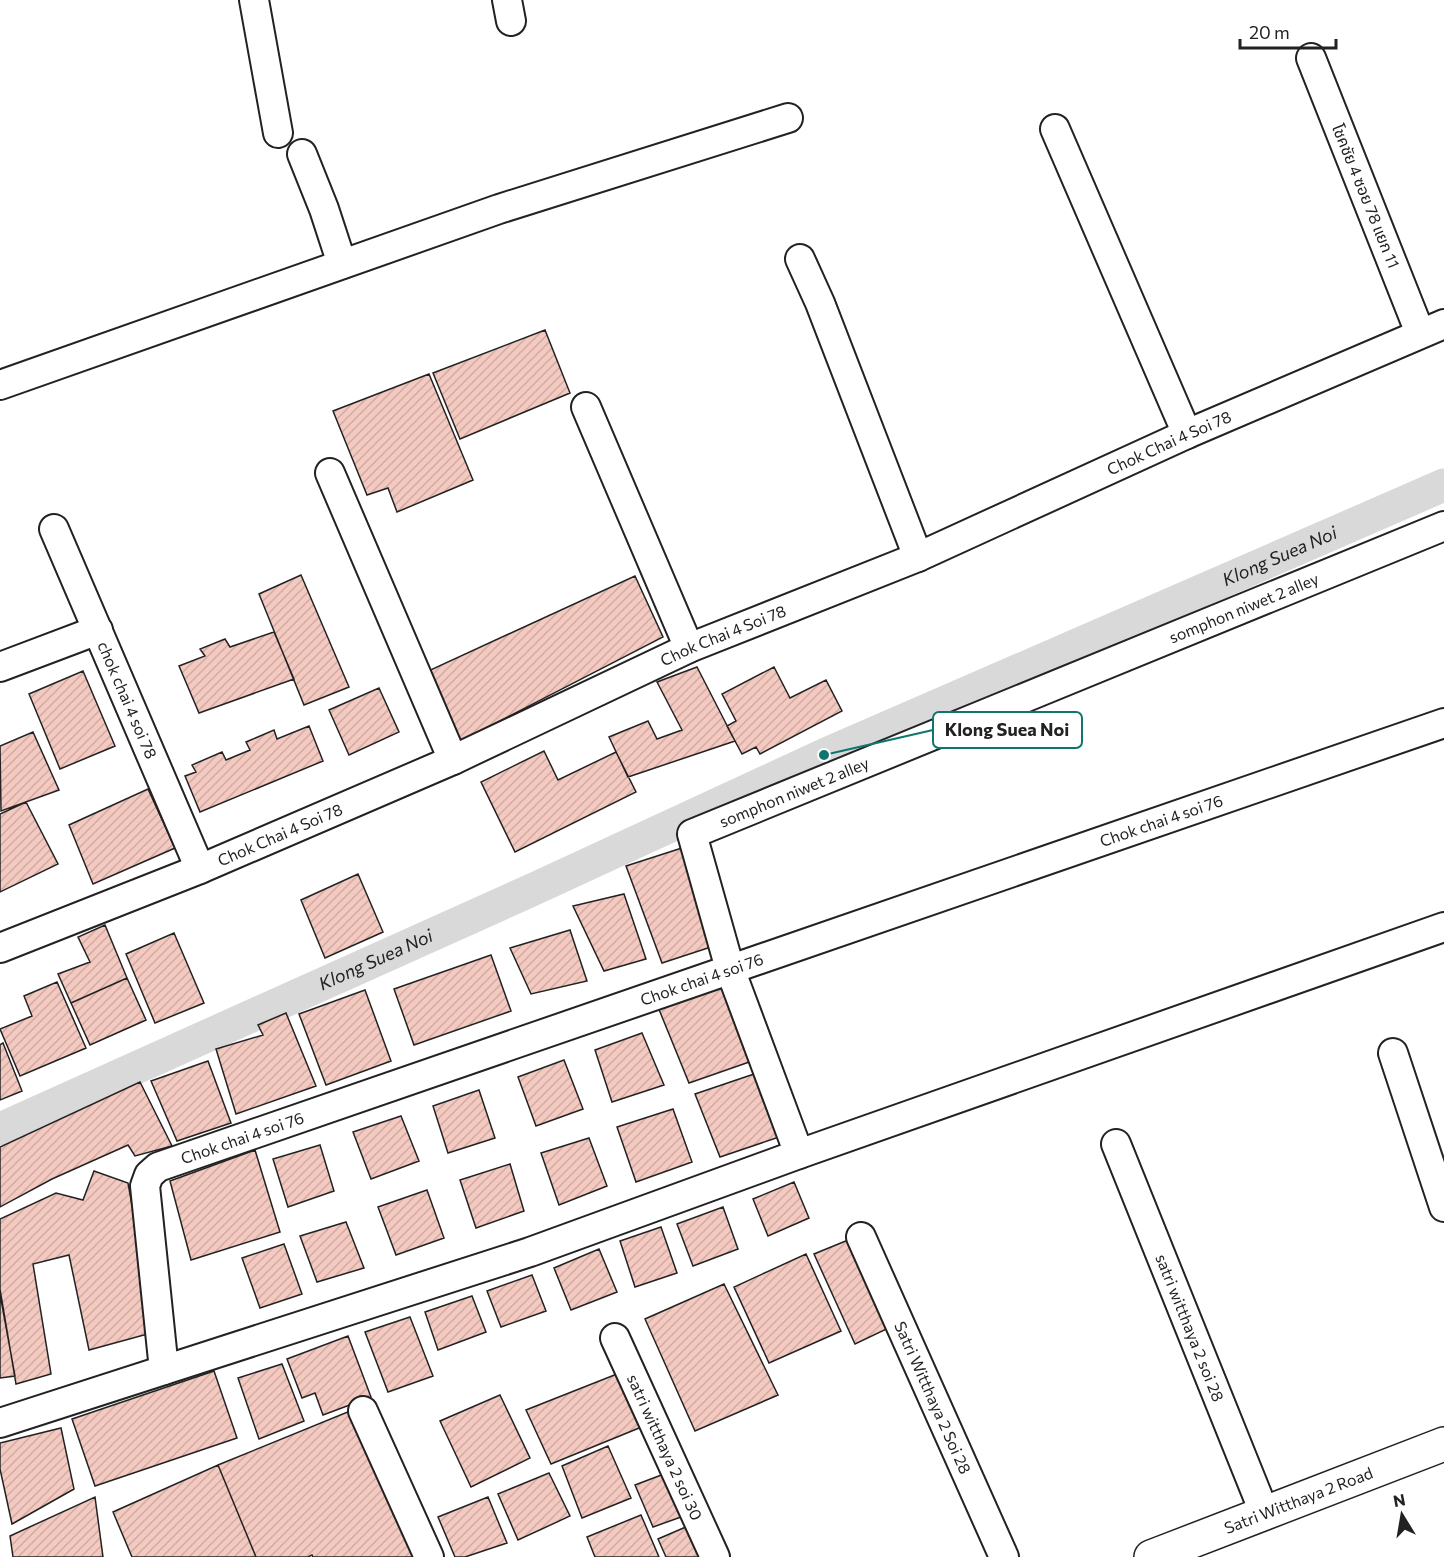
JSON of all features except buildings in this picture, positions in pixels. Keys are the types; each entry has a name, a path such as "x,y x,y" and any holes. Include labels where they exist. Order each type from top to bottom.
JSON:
{"street":[{"path":"254,0 278,133"},
{"name":"โชคชัย 4 ซอย 78 แยก 11","path":"1311,58 1432,328"},
{"path":"0,386 499,209 788,118"},
{"path":"1055,129 1186,434"},
{"path":"303,154 342,264"},
{"path":"800,259 820,303 918,557"},
{"name":"Chok Chai 4 Soi 78","path":"0,948 200,869 453,760 689,648 918,557 1186,434 1432,328"},
{"path":"586,407 689,648"},
{"path":"330,473 453,760"},
{"name":"somphon niwet 2 alley","path":"799,1154 730,969 692,834 1444,526"},
{"name":"chok chai 4 soi 78","path":"54,529 200,869"},
{"path":"0,667 98,630"},
{"name":"Chok chai 4 soi 76","path":"164,1370 145,1186 149,1175 158,1167 1444,723"},
{"path":"0,1423 530,1252 799,1154 1444,927"},
{"path":"1393,1053 1444,1208"},
{"name":"satri witthaya 2 soi 28","path":"1116,1144 1264,1512"},
{"name":"Satri Witthaya 2 Soi 28","path":"861,1237 1004,1557"},
{"name":"satri witthaya 2 soi 30","path":"615,1338 715,1557"},
{"path":"363,1411 429,1557"},
{"name":"Satri Witthaya 2 Road","path":"1151,1557 1444,1444"}],"waterway":[{"name":"Klong Suea Noi","path":"0,1129 534,889 824,755 1444,485"}],"place":[{"name":"Klong Suea Noi","path":"824,755"}]}
